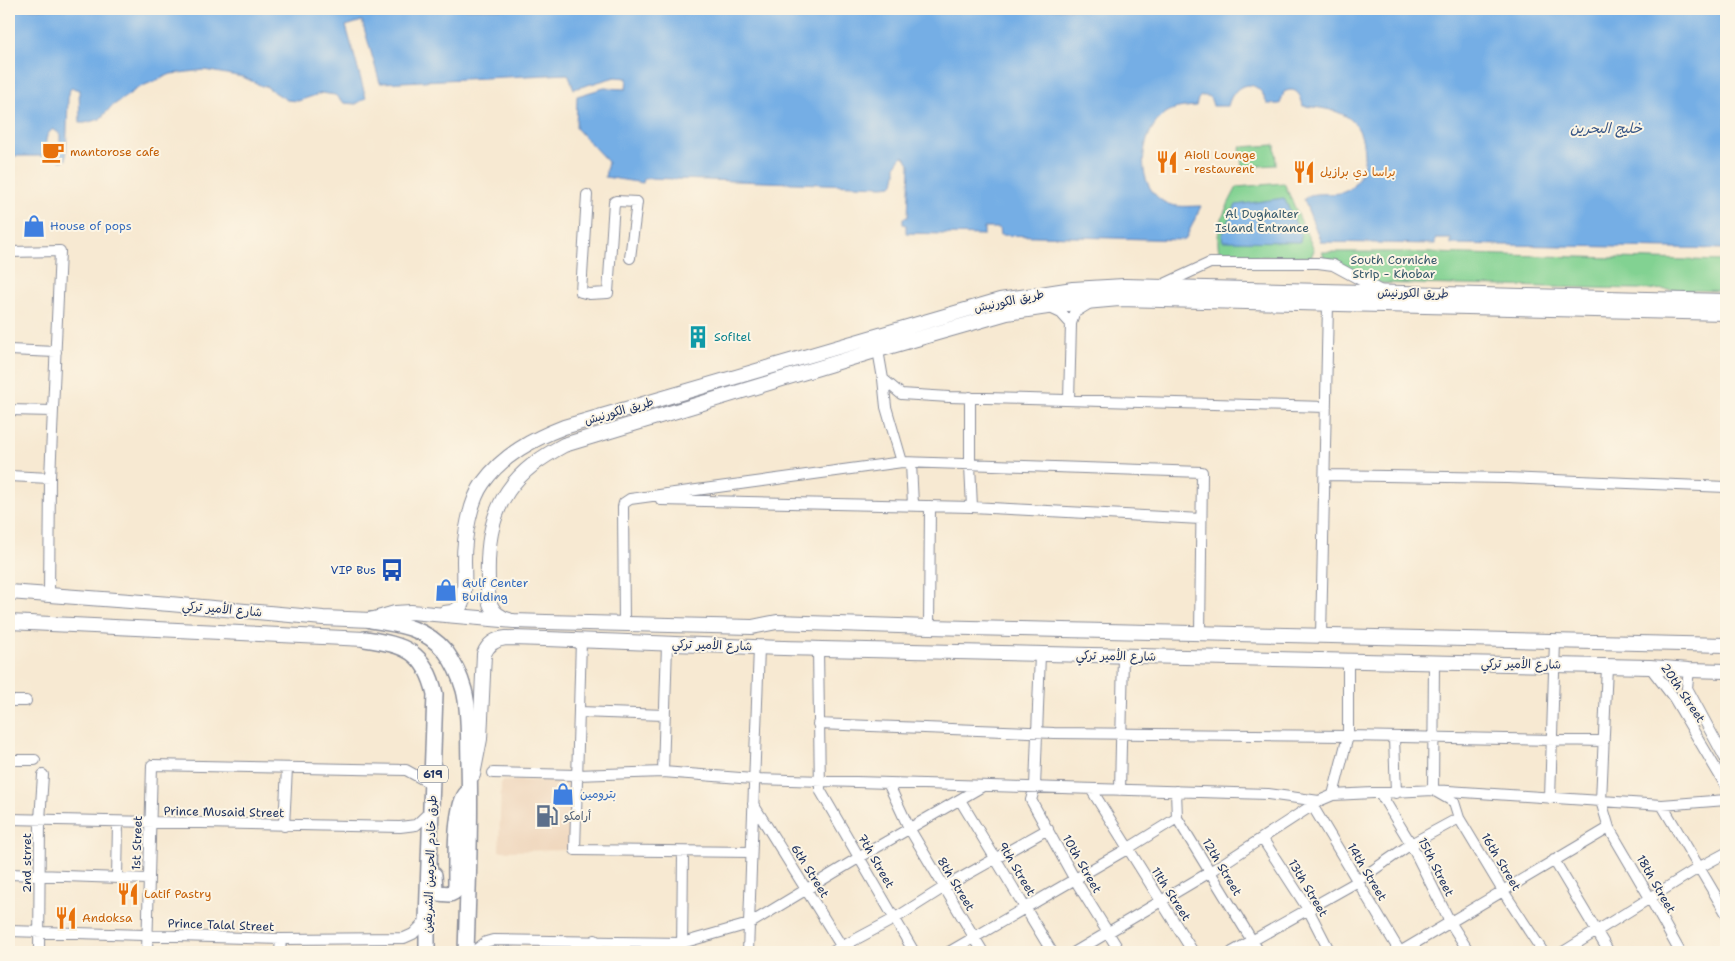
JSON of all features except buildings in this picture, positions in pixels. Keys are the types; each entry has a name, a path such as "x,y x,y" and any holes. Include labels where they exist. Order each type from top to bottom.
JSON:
{"highway":[{"path":"371,620 401,624 424,634 440,646 452,661 464,690 467,711 470,790 466,952"},
{"name":"طرق خادم الحرمين الشريفين","path":"365,639 395,644 412,652 428,672 435,694 427,952"},
{"path":"431,817 435,889 437,893 450,894 454,892 456,885 457,830 460,810 464,796 470,790"}],"main road":[{"name":"طريق الكورنيش","path":"434,614 452,612 460,606 464,596 464,567 469,520 476,495 483,483 508,457 538,437 564,427 1000,300 1073,289 1124,286 1726,301"},
{"name":"طريق الكورنيش","path":"514,621 499,616 491,607 488,594 488,568 491,533 501,503 515,481 549,453 564,445 878,350 1007,314 1048,307 1120,299 1726,312"},
{"path":"464,567 470,574 475,575 488,568"},
{"name":"شارع الأمير تركي","path":"9,592 323,618 371,620 395,613 411,612 514,621 624,624 752,627 776,622 1200,634 1726,645"},
{"name":"شارع الأمير تركي","path":"9,622 365,639"},
{"path":"752,627 755,646"},
{"name":"شارع الأمير تركي","path":"470,790 480,739 484,654 490,644 506,638 818,649 1650,667 1726,671"}],"street":[{"path":"587,195 582,292 589,294 608,293 614,202 616,201 637,202 630,258"},
{"path":"9,252 60,251 50,478 49,595"},
{"path":"1159,287 1210,263 1318,263 1333,265 1384,292"},
{"path":"1069,400 1071,324 1074,313 1094,301"},
{"path":"1321,636 1328,304"},
{"path":"1048,307 1061,313 1071,324"},
{"path":"9,350 56,352"},
{"path":"878,350 884,379 886,407 906,462 913,505"},
{"path":"884,379 901,394 1326,407"},
{"path":"970,397 972,507"},
{"path":"9,410 53,410"},
{"path":"624,624 624,503 630,499 906,462 1202,472 1200,634"},
{"path":"1325,475 1507,478 1726,487"},
{"path":"9,476 50,478"},
{"path":"630,499 972,507 1201,519"},
{"path":"929,627 930,506"},
{"path":"581,640 575,850 751,852"},
{"path":"1550,798 1555,641"},
{"path":"663,772 667,644"},
{"path":"748,952 754,779 755,646"},
{"path":"818,649 819,781"},
{"name":"10th Street","path":"1040,654 1035,787 1031,800 1074,878 1120,952"},
{"path":"1120,790 1123,656"},
{"path":"1333,795 1348,736 1348,660"},
{"path":"1433,790 1434,662"},
{"name":"18th Street","path":"1607,666 1601,801 1609,828 1680,952"},
{"name":"20th Street","path":"1650,667 1674,698 1726,786"},
{"name":"20th Street","path":"1688,670 1687,688 1726,760"},
{"path":"1674,698 1677,690 1687,688"},
{"path":"9,702 26,702"},
{"path":"579,712 665,715"},
{"path":"818,724 1121,734 1604,741"},
{"path":"1394,738 1396,793"},
{"path":"9,760 35,760"},
{"name":"1st Street","path":"148,952 148,879 152,765 287,768"},
{"path":"284,826 287,768 406,770 433,785"},
{"path":"493,773 578,775 663,772 754,779 1268,794 1316,803"},
{"name":"2nd strret","path":"39,952 40,820 43,774"},
{"name":"7th Street","path":"819,781 820,790 914,952"},
{"name":"8th Street","path":"888,783 909,828 943,888 983,952"},
{"path":"473,952 486,942 493,940 595,940 682,948 749,924 909,828 984,786"},
{"name":"11th Street","path":"1091,789 1127,849 1194,952"},
{"path":"1075,952 1210,872 1316,803 1333,795 1433,790 1662,805 1726,800"},
{"name":"16th Street","path":"1433,790 1454,802 1459,818 1543,952"},
{"name":"12th Street","path":"1176,791 1177,818 1259,952"},
{"name":"15th Street","path":"1380,793 1411,844 1450,922 1469,952"},
{"name":"9th Street","path":"960,800 1052,952"},
{"name":"14th Street","path":"1316,803 1358,881 1400,952"},
{"name":"6th Street","path":"753,804 807,889 840,951"},
{"path":"1662,805 1726,913"},
{"name":"Prince Musaid Street","path":"9,819 400,827 416,825 431,817"},
{"path":"949,952 1177,818"},
{"path":"1232,952 1358,881 1411,844 1459,818"},
{"path":"117,878 118,822"},
{"path":"1400,952 1609,828"},
{"path":"840,951 943,888 1048,829"},
{"name":"13th Street","path":"1262,838 1308,909 1330,952"},
{"path":"682,948 683,852"},
{"path":"1563,952 1700,867 1726,853"},
{"path":"1554,860 1609,952"},
{"path":"9,874 148,879"},
{"name":"Prince Talal Street","path":"9,931 281,939 404,938 413,934 427,920"},
{"path":"280,952 281,939"},
{"path":"595,940 595,952"}],"shaded area":[{"path":"574,780 572,850 499,851 501,781"}],"green space":[{"path":"1275,145 1276,165 1242,167 1240,147"},
{"name":"Al Dughaiter Island Entrance","path":"1284,183 1314,250 1311,257 1220,256 1218,237 1221,220 1237,187"},
{"name":"South Corniche Strip - Khobar","path":"1322,252 1394,252 1726,261 1726,291 1371,283 1325,260"}],"water":[{"name":"خليج البحرين","path":"9,9 1726,9 1726,249 1451,244 1451,239 1435,239 1435,244 1321,242 1304,200 1313,194 1341,193 1353,186 1362,171 1364,162 1359,130 1346,116 1337,112 1303,106 1301,98 1295,91 1288,90 1284,92 1280,104 1267,104 1258,89 1247,85 1236,91 1228,106 1213,106 1210,98 1201,96 1196,106 1169,111 1157,122 1145,145 1144,172 1148,184 1155,195 1174,206 1201,206 1185,240 1000,235 999,228 984,228 984,235 906,233 906,225 903,224 903,218 908,217 910,165 905,157 902,156 896,165 894,183 883,186 647,178 644,179 643,183 605,177 608,162 576,128 577,96 604,88 626,89 627,78 615,77 574,89 568,74 380,83 362,21 346,26 366,98 356,104 344,103 335,95 322,93 298,101 287,100 268,87 243,77 204,70 171,74 138,88 111,107 100,119 80,123 79,90 73,88 70,89 68,98 66,160 60,161 60,134 53,129 47,136 43,156 9,156"},
{"path":"1284,198 1301,235 1300,242 1223,241 1222,235 1236,205"}],"place":[{"name":"mantorose cafe","path":"53,152"},
{"name":"Aioli Lounge - restaurent","path":"1167,162"},
{"name":"براسا دي برازيل","path":"1304,172"},
{"name":"House of pops","path":"34,226"},
{"name":"Sofitel","path":"698,337"},
{"name":"VIP Bus","path":"392,570"},
{"name":"Gulf Center Building","path":"446,590"},
{"name":"بترومين","path":"563,794"},
{"name":"أرامكو","path":"547,816"},
{"name":"Latif Pastry","path":"128,894"},
{"name":"Andoksa","path":"66,918"}]}
